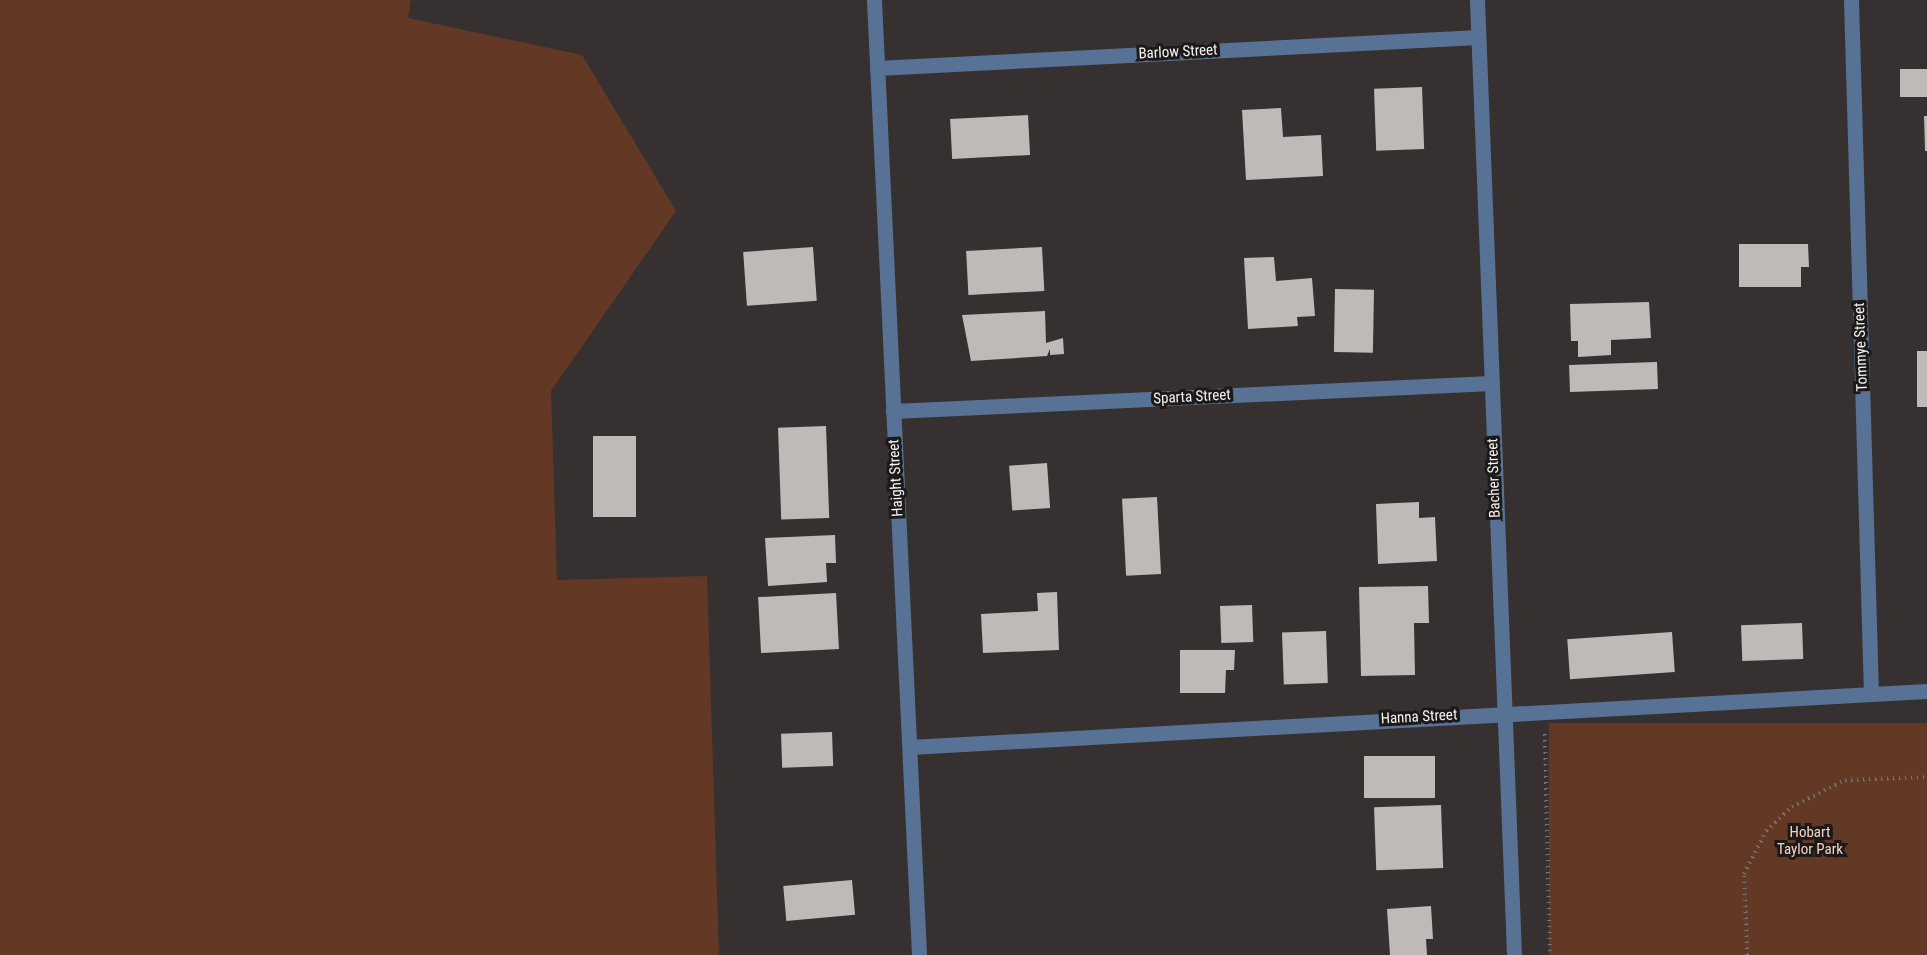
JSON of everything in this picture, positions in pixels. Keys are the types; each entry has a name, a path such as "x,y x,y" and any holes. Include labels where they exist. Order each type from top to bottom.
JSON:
{"street":[{"name":"Haight Street","path":"874,0 919,955"},
{"name":"Bacher Street","path":"1477,0 1514,955"},
{"name":"Tommye Street","path":"1851,0 1871,694"},
{"name":"Barlow Street","path":"877,68 1478,37"},
{"name":"Sparta Street","path":"893,411 1491,383"},
{"name":"Hanna Street","path":"910,747 1503,712 1927,691"}],"path":[{"path":"1545,730 1551,955"},
{"path":"1747,955 1744,874 1767,831 1801,801 1845,780 1927,777"}],"green space":[{"path":"0,0 411,0 408,18 582,55 676,211 551,391 557,580 707,576 719,955 0,955"},
{"name":"Hobart Taylor Park","path":"1549,723 1927,723 1927,955 1549,955"}],"building":[{"path":"1900,69 1927,69 1927,97 1900,97"},
{"path":"1422,87 1424,149 1376,151 1374,89"},
{"path":"1281,108 1283,137 1321,135 1323,176 1246,180 1242,110"},
{"path":"1028,115 1030,155 952,159 950,119"},
{"path":"1924,116 1927,116 1927,151 1925,151"},
{"path":"1739,244 1808,244 1809,267 1801,267 1801,287 1739,287"},
{"path":"813,247 817,301 747,306 743,252"},
{"path":"1042,247 1044,291 968,295 966,251"},
{"path":"1274,257 1276,281 1312,278 1315,316 1297,317 1298,326 1248,329 1244,258"},
{"path":"1335,289 1374,290 1373,353 1334,352"},
{"path":"1649,302 1651,338 1611,340 1611,355 1578,357 1578,341 1571,341 1570,304"},
{"path":"1045,311 1046,343 1063,338 1064,354 1050,355 1050,349 1047,356 971,361 962,315"},
{"path":"1917,351 1927,351 1927,407 1917,407"},
{"path":"1657,362 1658,389 1570,392 1569,365"},
{"path":"826,426 829,518 781,520 778,428"},
{"path":"593,436 636,436 636,517 593,517"},
{"path":"1047,463 1050,508 1012,511 1009,466"},
{"path":"1157,497 1161,574 1126,576 1122,499"},
{"path":"1419,502 1419,518 1435,517 1437,561 1378,564 1376,504"},
{"path":"835,535 836,563 826,563 827,582 768,586 765,538"},
{"path":"1428,586 1429,623 1414,623 1415,675 1361,676 1359,587"},
{"path":"1057,592 1059,650 983,653 981,614 1038,611 1037,593"},
{"path":"836,593 839,649 761,653 758,597"},
{"path":"1252,605 1253,642 1221,643 1220,606"},
{"path":"1802,623 1803,659 1742,661 1741,625"},
{"path":"1326,631 1328,683 1284,685 1282,633"},
{"path":"1672,632 1675,672 1570,679 1567,639"},
{"path":"1180,650 1235,650 1234,670 1226,670 1225,693 1180,693"},
{"path":"832,732 833,766 782,768 781,734"},
{"path":"1364,756 1435,756 1435,798 1364,798"},
{"path":"1441,805 1443,868 1376,870 1374,807"},
{"path":"852,880 855,915 786,921 783,886"},
{"path":"1431,906 1433,939 1426,939 1427,955 1390,955 1387,909"}]}
